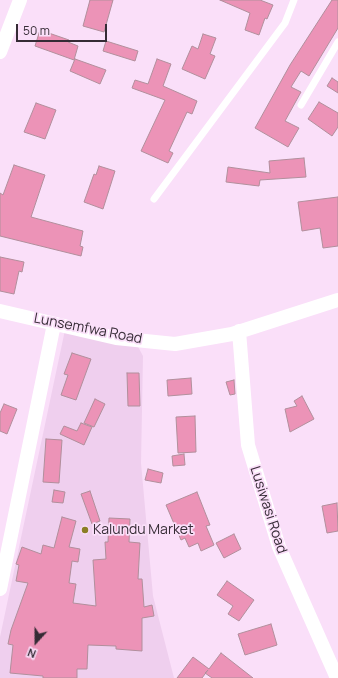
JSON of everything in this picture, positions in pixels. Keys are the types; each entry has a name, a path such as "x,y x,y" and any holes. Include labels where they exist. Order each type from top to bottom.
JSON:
{"street":[{"path":"0,52 4,33 20,0"},
{"name":"Lunsemfwa Road","path":"0,311 116,338 175,344 239,331 338,300"},
{"path":"0,589 54,324"},
{"name":"Lusiwasi Road","path":"239,331 248,445 279,547 337,678"}],"lane":[{"path":"154,199 285,23 294,0"},
{"path":"301,105 338,42"}],"shaded area":[{"name":"Kalundu Market","path":"65,330 136,343 143,356 141,463 153,596 174,678 0,678 0,637"}],"building":[{"path":"90,0 113,0 104,32 83,26"},
{"path":"220,0 260,0 273,5 267,19 265,18 259,35 245,30 250,13"},
{"path":"332,0 338,0 338,28 309,76 301,71 291,87 301,92 285,121 299,128 288,147 255,128 290,65"},
{"path":"40,30 69,40 68,42 78,46 74,60 35,46"},
{"path":"203,34 216,38 210,54 215,56 205,79 182,69 192,46 198,49"},
{"path":"106,41 138,51 135,61 103,51"},
{"path":"75,59 106,70 100,84 70,71"},
{"path":"157,59 171,64 163,86 197,101 192,114 187,112 169,151 173,153 168,163 141,151 165,100 132,88 135,80 148,84"},
{"path":"332,78 338,82 338,93 327,86"},
{"path":"319,102 338,113 338,127 332,136 308,119"},
{"path":"36,103 56,110 45,139 24,132"},
{"path":"304,158 306,177 260,180 259,186 226,182 228,167 270,173 269,161"},
{"path":"14,165 45,175 31,217 83,231 80,246 83,247 81,256 0,236 0,193 3,195"},
{"path":"99,166 115,171 103,209 84,202 94,174 96,175"},
{"path":"338,197 338,246 323,248 320,228 302,231 298,202"},
{"path":"0,257 24,262 22,272 19,271 14,294 0,291"},
{"path":"72,353 91,359 76,400 61,395 68,375 64,374"},
{"path":"127,373 139,373 140,406 128,406"},
{"path":"191,378 192,394 168,396 167,380"},
{"path":"234,380 235,394 230,395 226,382"},
{"path":"302,396 314,419 290,432 285,409 297,406 294,401"},
{"path":"95,399 105,404 94,427 84,423"},
{"path":"4,404 17,409 7,434 0,431 0,413"},
{"path":"195,416 196,452 178,453 176,417"},
{"path":"81,423 92,427 84,445 60,434 64,426 77,431"},
{"path":"46,439 62,440 59,483 43,482"},
{"path":"184,454 185,465 173,466 172,456"},
{"path":"148,469 163,473 161,483 145,480"},
{"path":"54,490 65,492 63,503 52,502"},
{"path":"90,491 100,521 92,524 81,494"},
{"path":"197,492 210,525 206,526 214,545 201,551 198,543 189,547 185,538 181,540 166,505"},
{"path":"337,503 338,531 327,533 322,506"},
{"path":"62,517 76,521 69,547 80,549 78,562 72,561 69,583 76,584 73,603 96,606 93,560 106,559 105,542 108,542 109,518 130,519 129,542 140,543 138,579 142,579 144,607 152,605 154,616 142,618 142,651 116,649 116,646 88,645 87,669 77,669 77,678 43,678 43,676 10,673 13,645 8,644 11,630 28,583 16,581 19,565 16,564 22,547 41,554 43,545 54,548"},
{"path":"234,534 241,549 224,558 216,543"},
{"path":"227,581 254,600 239,621 228,614 233,606 217,595"},
{"path":"271,624 277,645 245,655 238,634"},
{"path":"221,653 253,678 212,678 205,673 202,678 177,678 193,657 209,669"}],"place":[{"name":"Kalundu Market","path":"85,530"}]}
